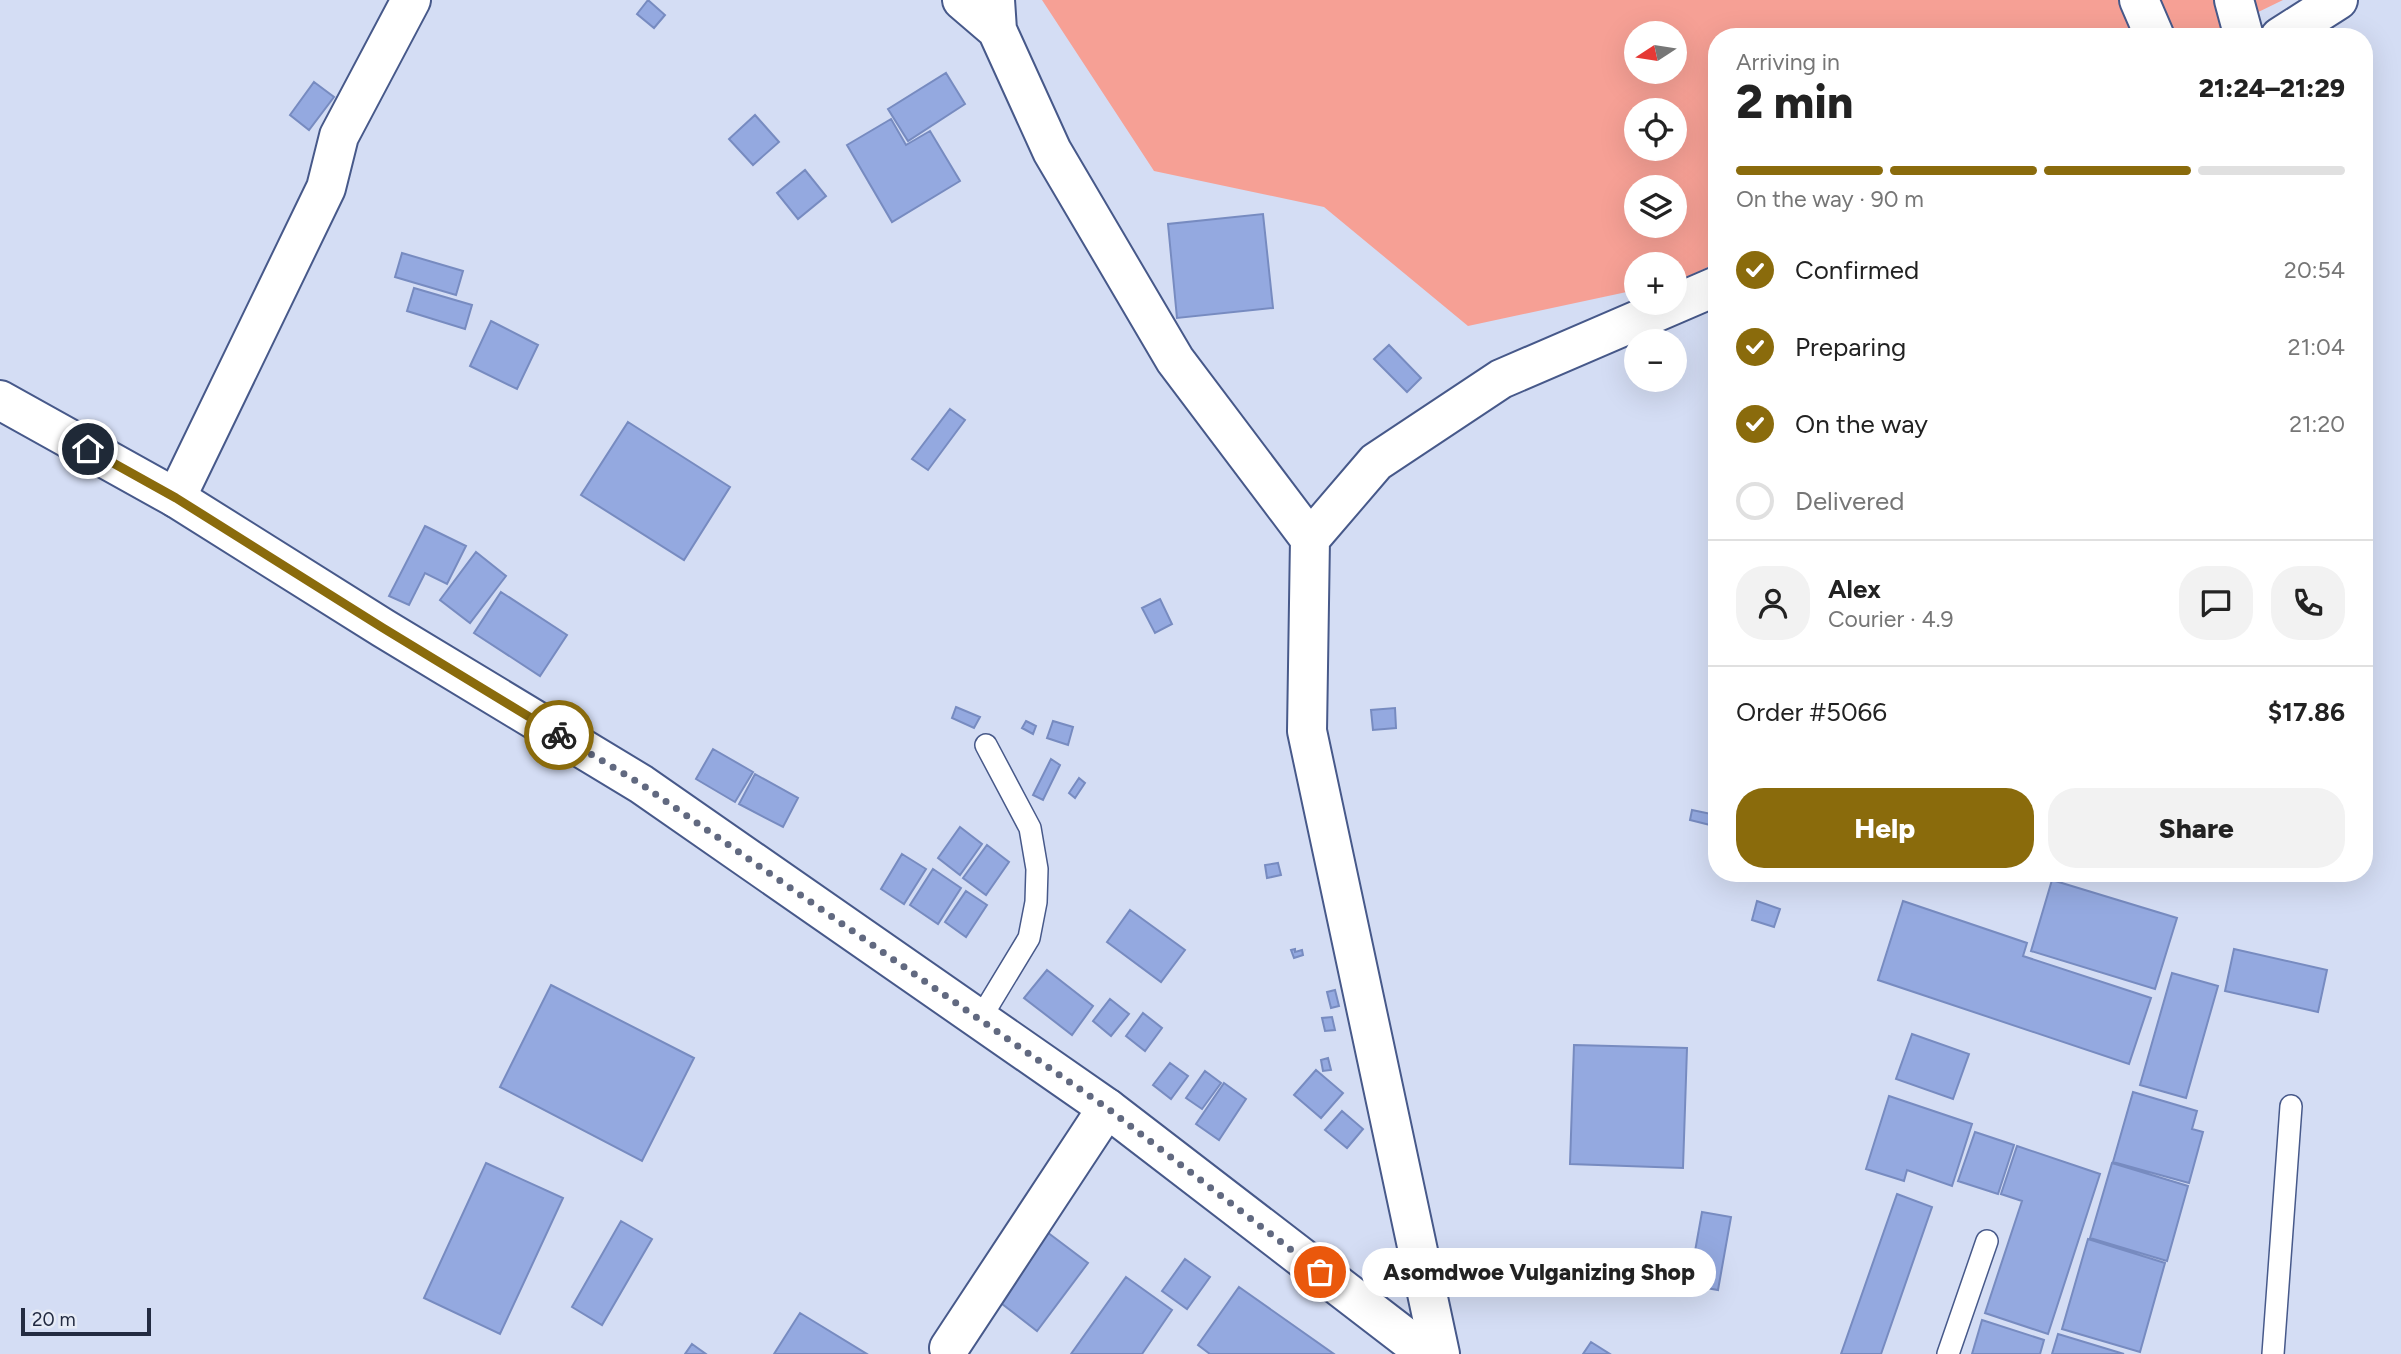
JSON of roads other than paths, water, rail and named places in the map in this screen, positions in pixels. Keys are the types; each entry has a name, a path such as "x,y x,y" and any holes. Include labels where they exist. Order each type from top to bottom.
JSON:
{"street":[{"path":"176,498 326,188 339,136 411,0"},
{"path":"962,0 996,15 1052,151 1175,360 1310,539 1307,731 1440,1354"},
{"path":"2139,0 2151,28"},
{"path":"2234,0 2242,28"},
{"path":"2294,28 2338,0"},
{"path":"1310,539 1376,462 1501,379 1708,290"},
{"path":"0,400 176,498 383,628 641,784 1107,1108 1427,1354"},
{"path":"949,1348 1107,1108"}],"lane":[{"path":"980,1019 1028,938 1036,902 1037,869 1030,828 986,745"},
{"path":"2273,1354 2291,1106"},
{"path":"1948,1354 1987,1241"}],"place":[{"name":"Asomdwoe Vulganizing Shop","path":"1320,1272"}]}
